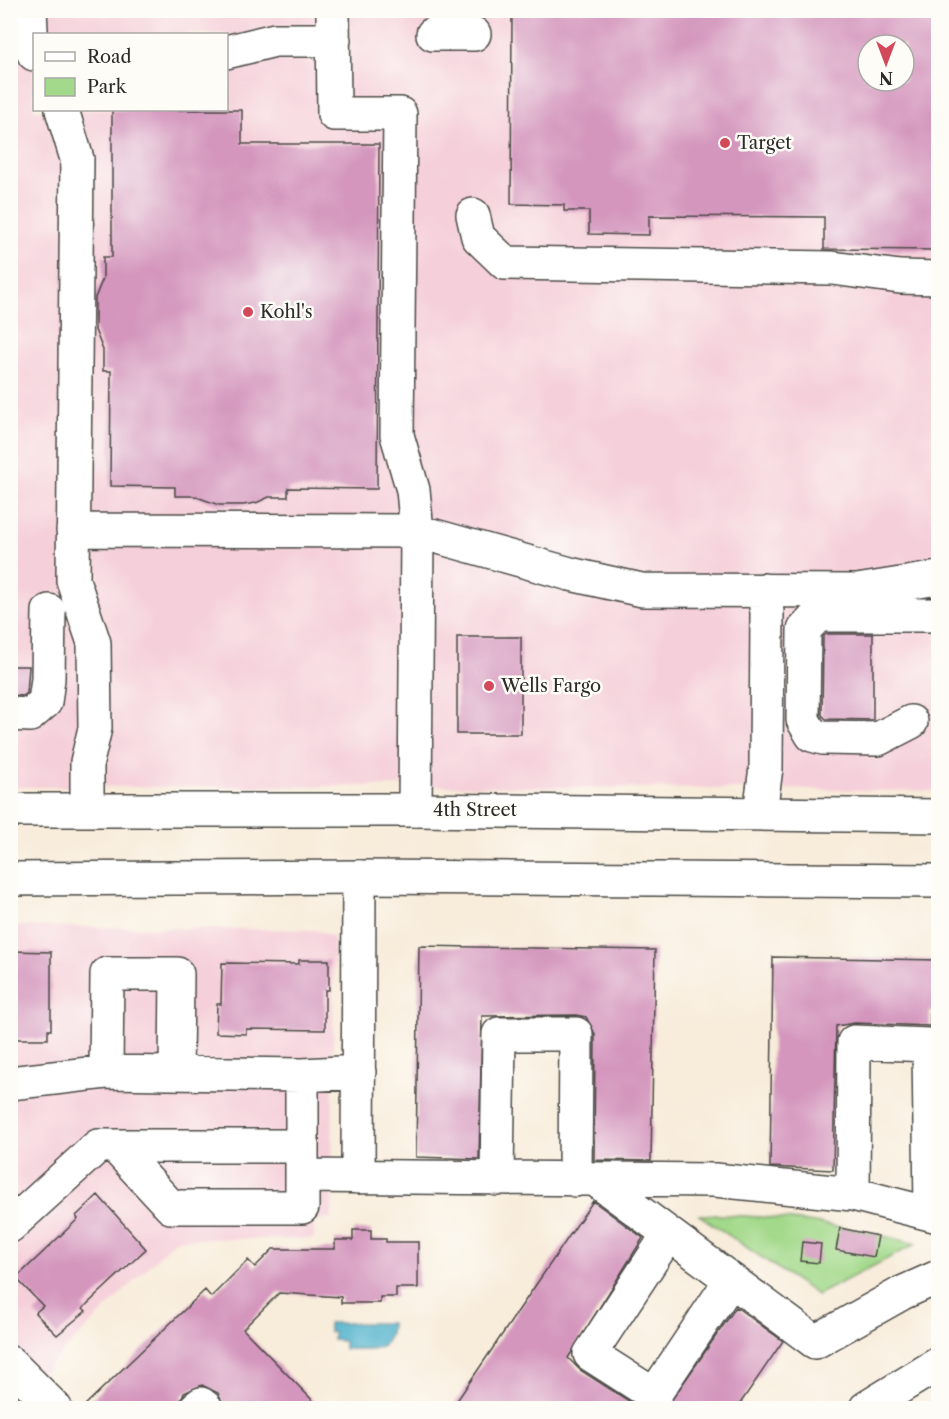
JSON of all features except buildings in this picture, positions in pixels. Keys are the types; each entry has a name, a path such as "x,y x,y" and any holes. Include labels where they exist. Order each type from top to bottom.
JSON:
{"main road":[{"path":"30,10 33,52"},
{"path":"228,52 334,25 334,114 400,114 397,435 413,490 417,531 415,810"},
{"path":"433,34 474,34"},
{"path":"62,111 77,159 73,580 94,643 95,728 87,762 87,808"},
{"path":"473,215 478,237 505,263 832,267 900,277 939,278"},
{"path":"73,530 417,531 630,589 857,591 939,578"},
{"path":"760,812 766,768 767,612 763,590"},
{"path":"10,714 30,715 45,702 48,679 49,611"},
{"path":"911,722 878,739 823,738 812,735 803,720 804,630 816,617 824,615 939,615"},
{"name":"4th Street","path":"10,810 87,808 760,812 939,816"},
{"path":"10,879 359,877 939,881"},
{"path":"358,1177 359,877"},
{"path":"106,1072 107,974 177,974 176,1072"},
{"path":"497,1179 499,1034 576,1034 586,1180"},
{"path":"10,1226 98,1146 302,1161 358,1177 715,1180 854,1194 935,1214 929,1045 854,1042 854,1194"},
{"path":"10,1083 106,1072 302,1075 359,1072"},
{"path":"115,1146 171,1206 302,1207 302,1075"},
{"path":"586,1180 668,1234 815,1342 902,1293 939,1277"},
{"path":"668,1234 590,1354 654,1395 731,1280"},
{"path":"10,1363 55,1408"},
{"path":"866,1408 939,1364"},
{"path":"196,1408 201,1404 206,1408"}],"shaded area":[{"path":"10,11 938,11 938,791 435,786 11,787"},
{"path":"11,926 316,930 334,937 332,1219 314,1220 314,1239 176,1239 11,1404"}],"green space":[{"path":"699,1215 754,1216 808,1222 862,1231 916,1244 817,1295"}],"water":[{"path":"329,1323 391,1323 387,1341 382,1345 369,1349 344,1349 344,1341 333,1340 333,1332 329,1332"}],"place":[{"name":"Target","path":"725,143"},
{"name":"Kohl's","path":"248,312"},
{"name":"Wells Fargo","path":"489,686"}]}
